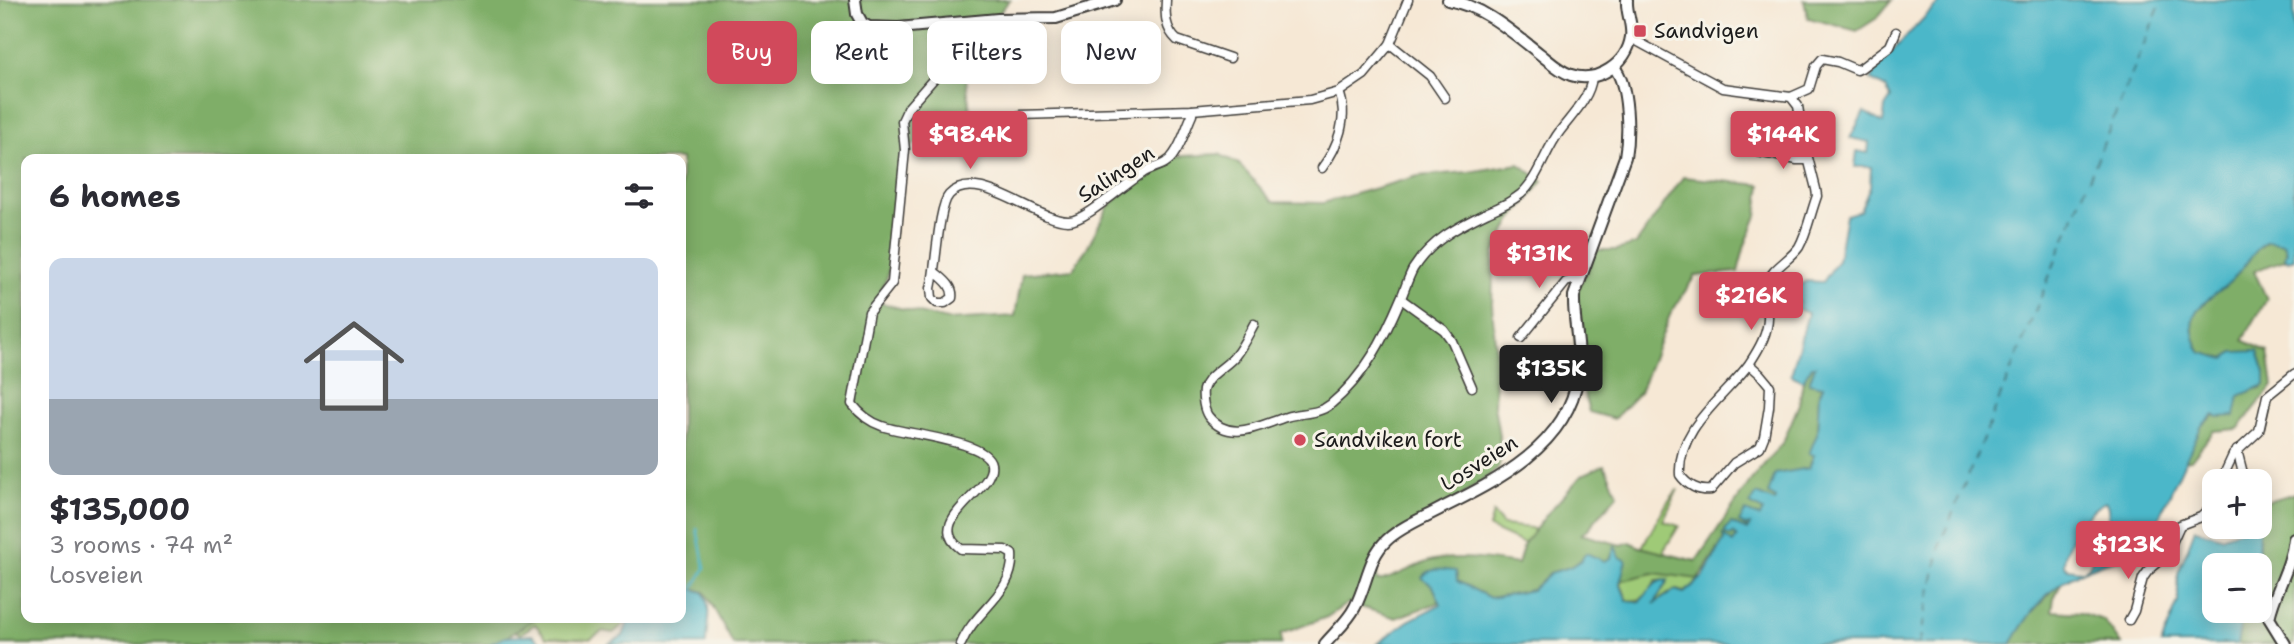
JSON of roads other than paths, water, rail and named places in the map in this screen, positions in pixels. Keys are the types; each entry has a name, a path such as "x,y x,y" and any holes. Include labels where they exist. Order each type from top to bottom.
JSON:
{"street":[{"path":"855,0 860,21 869,27 927,27"},
{"path":"982,21 1056,18 1115,0"},
{"path":"1166,0 1165,20 1171,35 1177,40 1230,58"},
{"path":"1020,115 1291,104 1339,92 1364,75 1390,44 1408,0"},
{"path":"1448,0 1478,10 1569,74 1592,77 1614,67 1625,52 1631,38 1627,0"},
{"path":"1631,38 1723,88 1791,97 1809,89 1816,65 1822,59 1861,68 1890,46 1896,32"},
{"path":"1390,44 1430,76 1445,99"},
{"name":"Losveien","path":"1325,644 1352,611 1375,552 1388,539 1402,529 1483,488 1524,461 1550,436 1566,411 1578,380 1574,296 1625,157 1628,138 1621,83 1614,67"},
{"path":"1254,324 1234,358 1213,376 1204,388 1206,413 1216,425 1228,430 1252,430 1329,406 1361,373 1376,352 1413,268 1450,230 1522,193 1557,134 1586,96 1592,77"},
{"path":"929,84 908,108 902,121 905,150 892,283 869,312 852,404 864,417 882,426 952,441 972,448 990,461 986,478 953,518 950,531 961,549 1005,550 1012,554 1013,563 1004,589 975,621 961,644"},
{"path":"1322,168 1335,147 1344,113 1339,92"},
{"path":"1749,364 1770,386 1765,437 1760,447 1734,463 1711,490 1703,491 1693,487 1680,475 1685,446 1700,420 1749,364 1767,332 1767,281 1791,258 1800,244 1817,196 1798,106 1791,97"},
{"name":"Salingen","path":"935,272 942,208 949,194 966,186 981,186 1040,214 1071,222 1085,216 1146,171 1164,165 1174,155 1192,110"},
{"path":"1758,152 1808,160"},
{"path":"1521,338 1566,282 1579,278"},
{"path":"1401,299 1444,330 1452,341 1472,387"},
{"path":"2225,469 2237,450 2259,431 2261,413 2267,397 2294,374"},
{"path":"2237,450 2242,469"},
{"path":"2129,620 2148,571 2166,556 2180,525 2202,516"},
{"path":"2285,644 2269,618 2289,566 2294,539"}],"water":[{"path":"1941,0 2294,0 2294,259 2288,261 2285,258 2287,251 2284,244 2266,241 2234,278 2199,308 2192,325 2200,352 2225,359 2233,352 2258,351 2265,373 2265,385 2239,396 2235,416 2214,415 2202,425 2142,554 2083,571 2089,566 2107,526 2106,502 2099,506 2078,528 2065,557 2064,565 2068,569 2083,571 2050,592 2024,623 2011,644 1377,644 1408,621 1441,604 1433,586 1422,578 1433,570 1456,571 1457,581 1490,598 1532,590 1550,573 1570,567 1586,553 1604,561 1611,558 1615,546 1619,557 1626,560 1620,583 1627,601 1639,602 1655,584 1663,580 1668,580 1654,604 1675,590 1684,593 1703,577 1724,540 1723,535 1733,543 1737,537 1733,533 1731,536 1724,533 1731,523 1747,530 1750,525 1745,526 1739,522 1746,511 1760,517 1763,511 1750,504 1757,494 1775,502 1776,499 1768,494 1775,474 1809,468 1814,455 1809,454 1817,434 1819,395 1823,386 1809,383 1815,366 1812,366 1803,381 1791,375 1808,313 1797,309 1799,302 1792,299 1794,290 1806,281 1823,282 1838,260 1846,215 1860,211 1870,187 1871,167 1855,167 1857,151 1868,153 1869,142 1850,138 1864,112 1883,123 1885,107 1891,98 1886,88 1871,80 1881,63"},
{"path":"2195,529 2202,531 2202,539 2259,539 2258,553 2202,553 2202,623 2241,623 2237,644 2161,644 2178,602 2178,573"},
{"path":"693,589 703,592 706,598 706,644 608,644 623,636 628,623 686,623 686,591"},
{"path":"532,635 543,644 489,644 505,637"}],"waterway":[{"path":"693,589 705,568 697,529"}],"place":[{"name":"Sandvigen","path":"1640,31"},
{"name":"Sandviken fort","path":"1300,440"}]}
